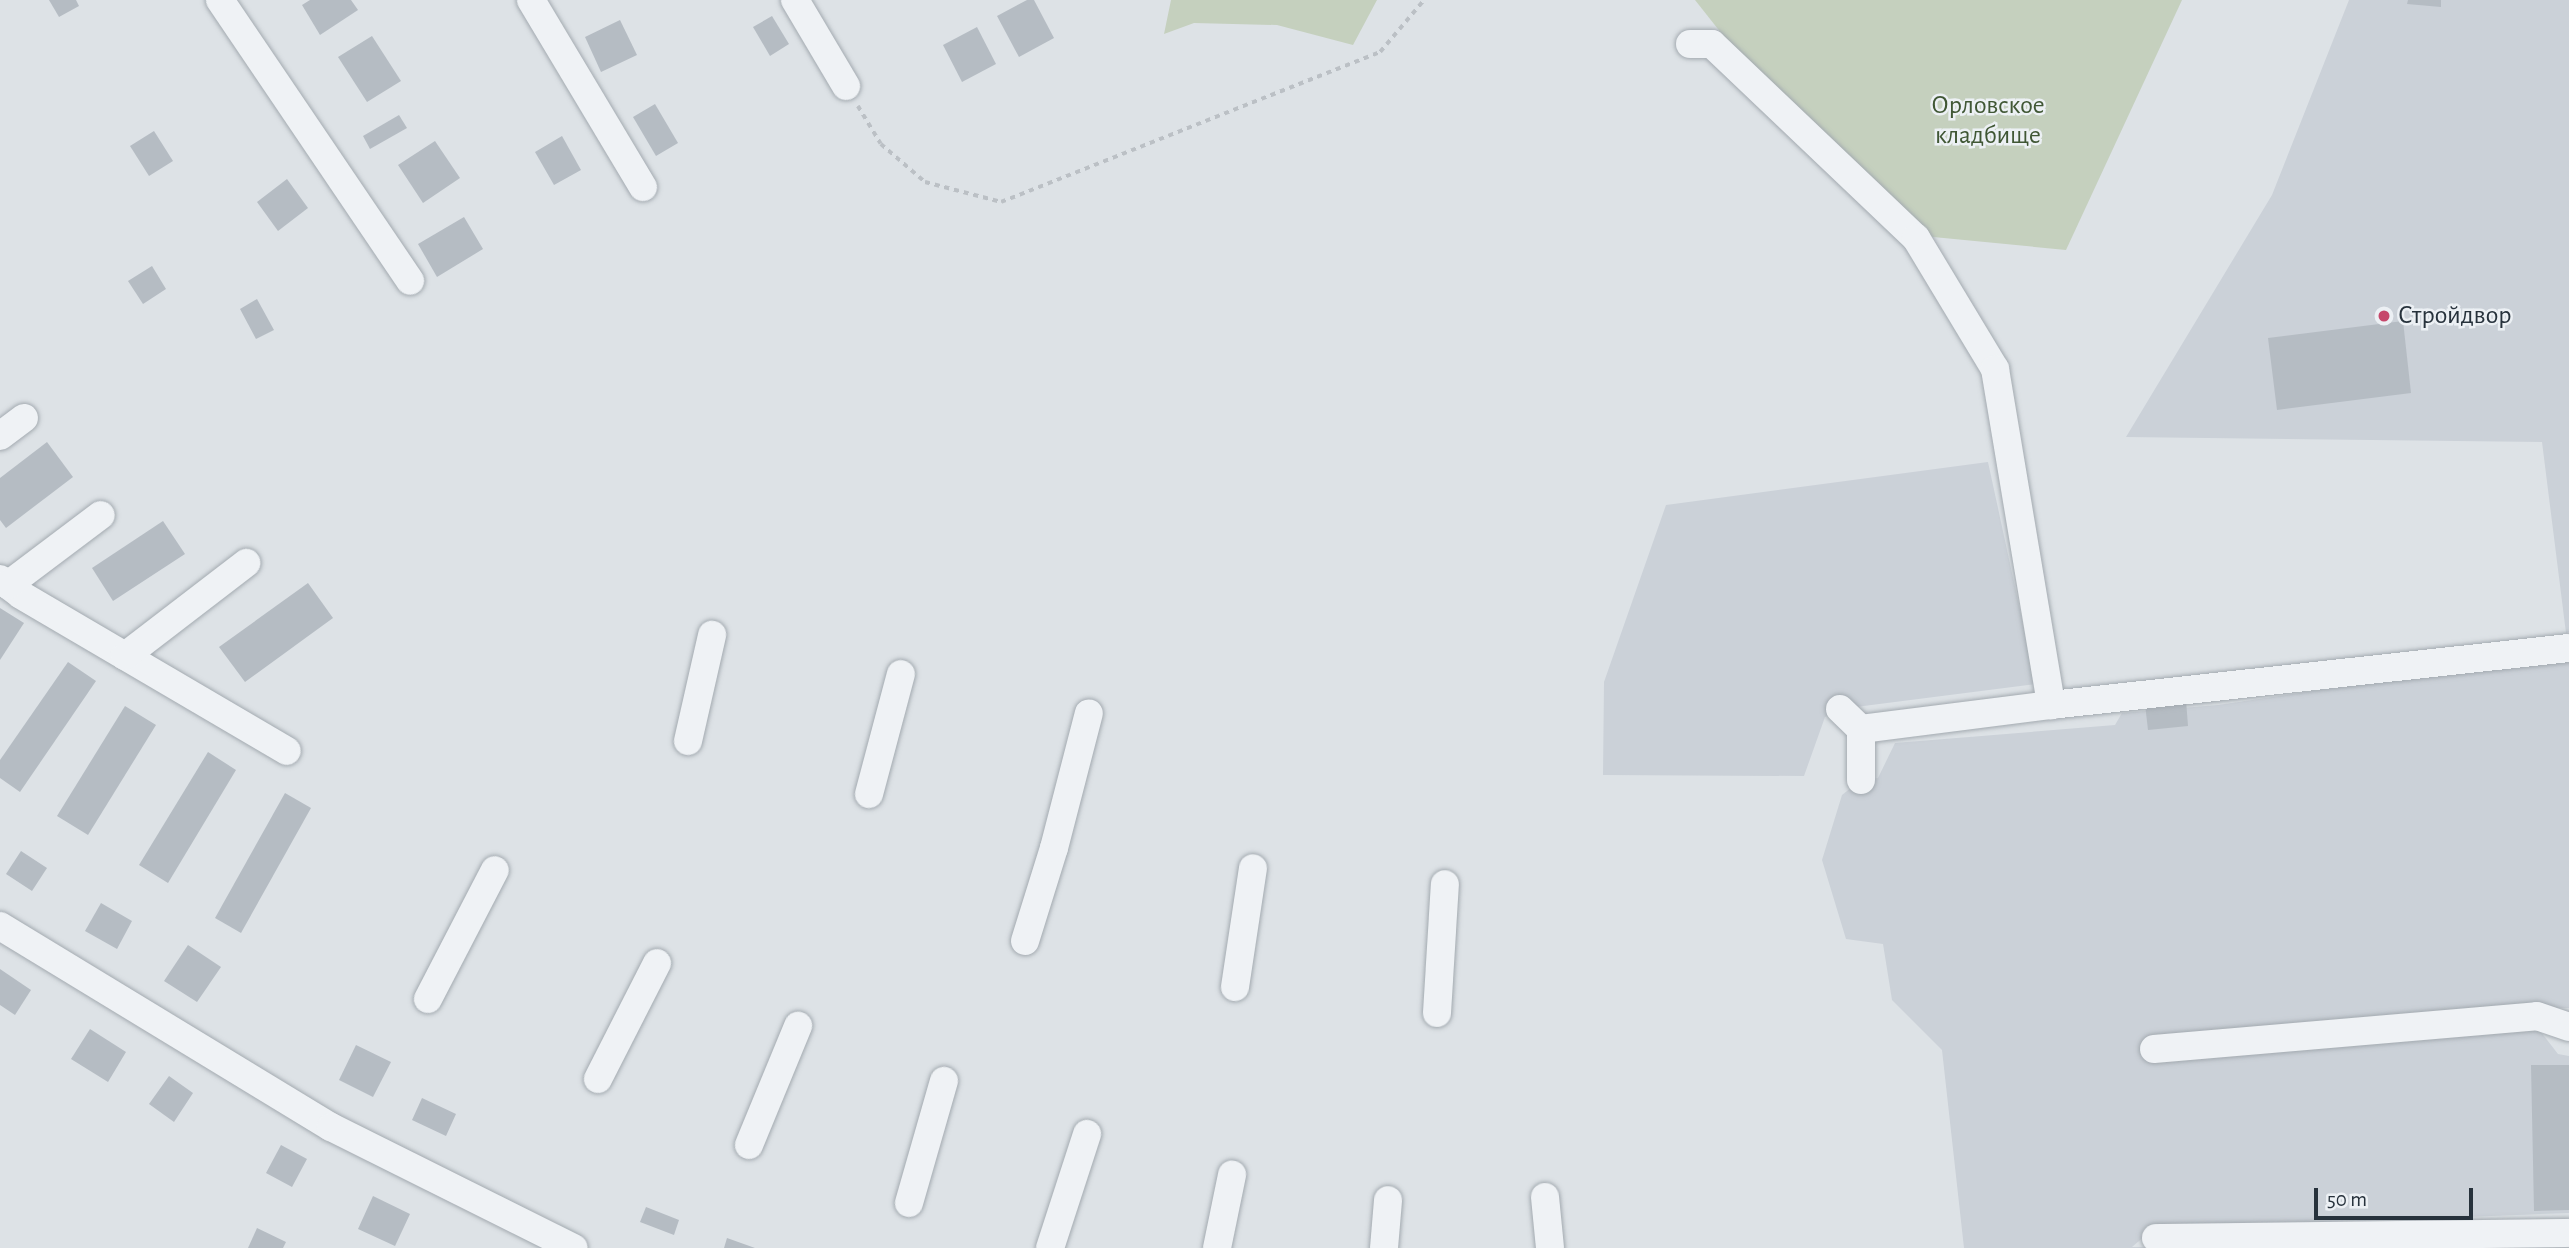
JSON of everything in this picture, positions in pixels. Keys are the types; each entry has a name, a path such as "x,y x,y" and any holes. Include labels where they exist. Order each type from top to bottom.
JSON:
{"street":[{"path":"220,0 410,281"},
{"path":"531,0 643,187"},
{"path":"795,0 846,86"},
{"path":"1690,44 1712,44 1916,238 1995,369 2051,705"},
{"path":"0,436 24,418"},
{"path":"101,515 4,582 287,751"},
{"path":"125,656 246,563"},
{"path":"688,741 712,635"},
{"path":"1861,729 2051,705 2569,648"},
{"path":"869,794 901,674"},
{"path":"1840,709 1861,729 1861,780"},
{"path":"1025,941 1055,848 1089,713"},
{"path":"1236,987 1253,868"},
{"path":"428,999 495,870"},
{"path":"1437,1013 1445,884"},
{"path":"0,926 331,1127 575,1248"},
{"path":"598,1079 657,963"},
{"path":"2154,1049 2537,1016 2569,1027"},
{"path":"749,1145 798,1026"},
{"path":"909,1203 944,1081"},
{"path":"1050,1248 1087,1134"},
{"path":"1217,1248 1232,1175"},
{"path":"1545,1197 1550,1248"},
{"path":"1384,1248 1388,1200"},
{"path":"2155,1238 2569,1233"}],"path":[{"path":"846,86 881,144 925,182 1001,202 1380,52 1424,0"}],"shaded area":[{"name":"Стройдвор","path":"2349,0 2569,0 2569,632 2566,633 2542,442 2126,437 2272,195"},
{"path":"1988,462 2036,684 1840,709 1825,717 1804,776 1603,775 1604,682 1666,505"},
{"path":"2569,653 2569,1008 2540,1008 2534,1023 2558,1054 2569,1056 2569,1213 2153,1229 2132,1247 2319,1244 2322,1248 1964,1248 1942,1050 1892,1000 1883,944 1846,939 1822,860 1842,795 1861,780 1878,778 1895,743 2115,725 2122,713 2218,705"}],"green space":[{"path":"1171,0 1377,0 1353,45 1277,25 1194,23 1164,34"},
{"name":"Орловское кладбище","path":"1695,0 2182,0 2066,250 1923,236 1771,96"}],"building":[{"path":"49,0 76,0 79,6 59,17"},
{"path":"310,0 351,0 358,10 320,35 302,5"},
{"path":"1027,0 1034,0 1054,38 1019,57 997,16"},
{"path":"2408,0 2441,0 2441,7 2407,4"},
{"path":"772,16 789,44 770,56 753,27"},
{"path":"620,20 637,55 601,72 585,37"},
{"path":"977,27 996,64 962,82 943,45"},
{"path":"372,36 401,81 367,102 338,57"},
{"path":"655,104 678,143 656,156 633,117"},
{"path":"399,115 407,128 370,149 363,136"},
{"path":"154,131 173,161 149,176 130,146"},
{"path":"562,136 581,170 554,185 535,152"},
{"path":"435,141 460,178 423,203 398,165"},
{"path":"287,179 308,208 278,231 257,202"},
{"path":"464,217 483,249 437,277 418,244"},
{"path":"152,266 166,289 143,304 128,281"},
{"path":"257,299 274,330 256,339 240,309"},
{"path":"2403,321 2411,393 2277,410 2268,338"},
{"path":"47,442 73,477 6,528 0,520 0,478"},
{"path":"163,521 185,554 113,601 92,568"},
{"path":"308,583 333,618 245,682 219,647"},
{"path":"0,608 24,623 0,660"},
{"path":"68,662 96,681 20,792 0,778 0,760"},
{"path":"2186,700 2188,726 2148,730 2145,704"},
{"path":"125,706 156,725 88,835 57,816"},
{"path":"208,752 236,770 168,883 139,865"},
{"path":"285,793 311,808 241,933 215,918"},
{"path":"21,851 47,868 32,891 6,874"},
{"path":"101,903 132,921 117,949 85,931"},
{"path":"188,945 221,967 197,1002 164,981"},
{"path":"0,969 31,990 15,1015 0,1005"},
{"path":"90,1029 126,1052 108,1082 71,1059"},
{"path":"356,1045 391,1062 373,1097 339,1080"},
{"path":"2531,1065 2569,1065 2569,1210 2534,1211"},
{"path":"169,1076 193,1093 174,1122 149,1104"},
{"path":"422,1098 456,1114 446,1136 412,1120"},
{"path":"281,1145 307,1159 292,1187 266,1173"},
{"path":"373,1196 410,1214 395,1246 358,1229"},
{"path":"646,1207 679,1220 674,1235 640,1222"},
{"path":"257,1228 286,1242 283,1248 248,1248"},
{"path":"727,1238 755,1248 724,1248"}],"place":[{"name":"Стройдвор","path":"2384,316"}]}
